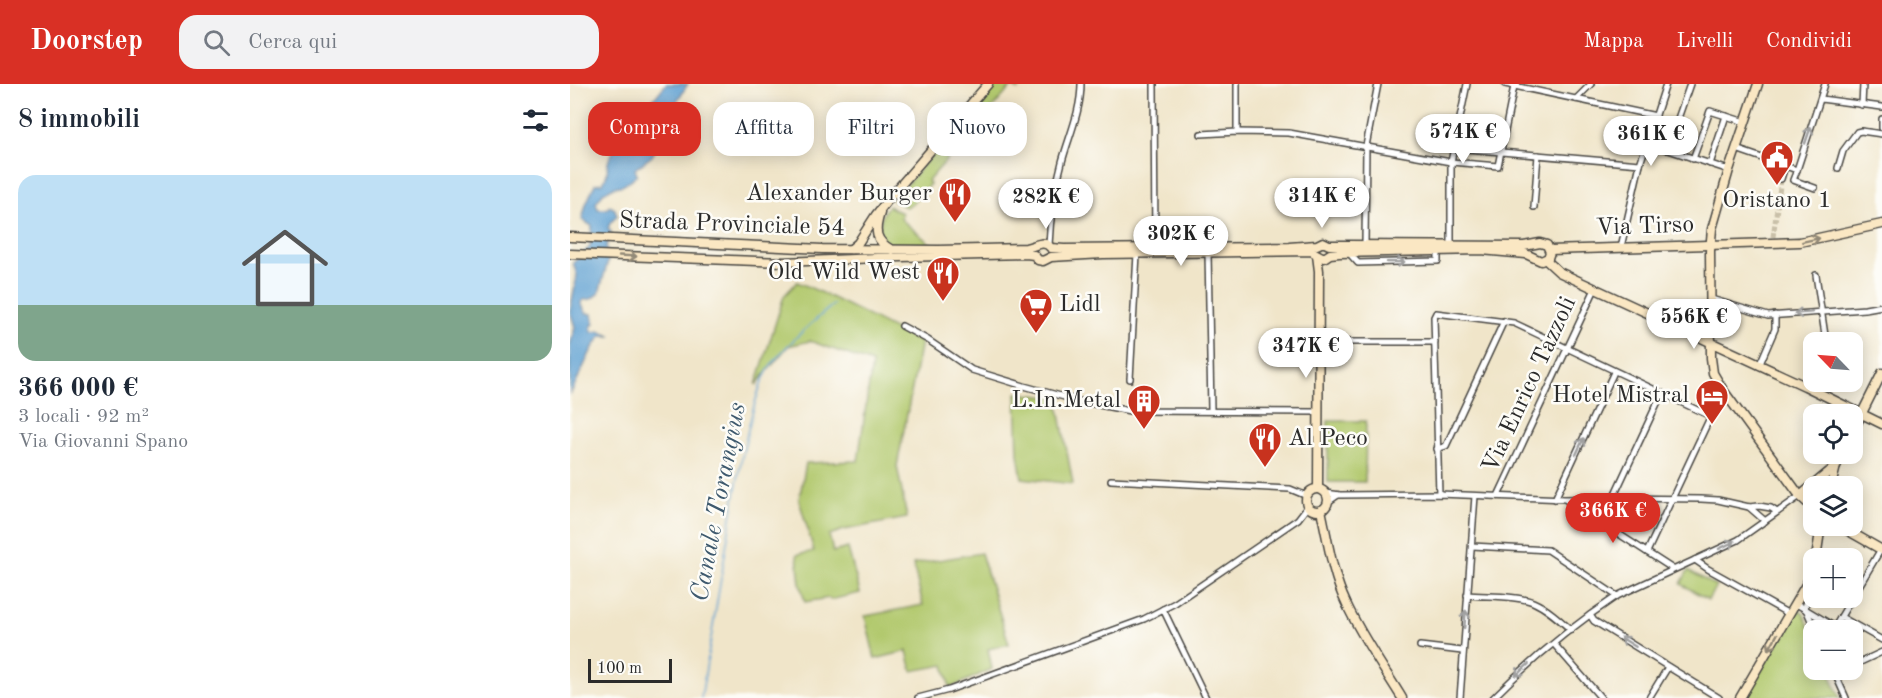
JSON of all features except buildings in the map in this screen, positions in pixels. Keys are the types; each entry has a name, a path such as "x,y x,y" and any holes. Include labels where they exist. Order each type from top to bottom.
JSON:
{"main road":[{"path":"851,249 858,243 876,215 988,84"},
{"path":"1755,85 1716,210 1710,245 1713,373 1803,499"},
{"path":"882,208 877,222 877,236 882,244 897,252"},
{"name":"Via Tirso","path":"1550,250 1710,245 1773,240 1800,242 1882,224"},
{"name":"Strada Provinciale 54","path":"570,237 897,252"},
{"path":"1324,495 1311,490 1307,496 1308,506 1314,510 1326,507 1319,412 1317,251 1323,242 1329,252"},
{"path":"570,254 783,262 897,252 1036,248 1044,243 1050,250 1137,254 1317,251"},
{"path":"1317,251 1322,258 1329,252 1365,245 1524,246 1545,243 1550,250 1550,256 1540,261 1526,254 1502,251 1329,252"},
{"path":"1534,258 1532,253 1535,245"},
{"path":"1036,248 1038,260 1043,261 1050,250"},
{"path":"1050,250 1155,248 1317,251"},
{"path":"1319,268 1329,252"},
{"path":"1546,260 1559,272 1803,385"},
{"path":"1863,413 1882,373"},
{"path":"1817,392 1840,404"},
{"path":"1863,415 1882,424"},
{"path":"1321,510 1334,570 1345,602 1402,698"},
{"path":"1858,536 1882,549"},
{"path":"1740,698 1803,589"}],"street":[{"path":"1050,250 1050,231 1062,163 1079,108 1081,84"},
{"path":"1154,84 1155,248"},
{"path":"1237,84 1237,132"},
{"path":"1365,245 1366,146 1378,84"},
{"path":"1451,246 1451,162 1467,84"},
{"path":"1505,84 1656,116"},
{"path":"1576,99 1591,84"},
{"path":"1621,247 1640,164 1666,84"},
{"path":"1667,150 1690,84"},
{"path":"1815,188 1793,180 1825,84"},
{"path":"1862,105 1863,84"},
{"path":"1201,134 1289,133 1451,162 1498,166 1515,85"},
{"path":"1821,99 1882,107"},
{"path":"1693,159 1710,111 1745,122"},
{"path":"1710,164 1726,116"},
{"path":"1882,119 1882,128"},
{"path":"1838,168 1843,151 1857,132 1882,134"},
{"path":"1647,143 1729,170"},
{"path":"1455,148 1640,164"},
{"path":"1736,149 1797,170"},
{"path":"1534,207 1538,155"},
{"path":"1780,179 1785,166"},
{"path":"1036,248 1050,231"},
{"path":"1208,253 1211,410"},
{"path":"1130,380 1137,254"},
{"path":"1816,275 1825,332"},
{"name":"Via Enrico Tazzoli","path":"1498,496 1595,289"},
{"path":"1711,299 1768,316 1882,306"},
{"path":"1439,494 1434,317 1438,313 1515,323 1710,416"},
{"path":"1759,366 1775,329 1775,315"},
{"path":"1437,449 1446,446 1504,321"},
{"path":"902,326 928,340 972,370 1079,401 1130,411 1319,412"},
{"path":"1319,342 1435,342"},
{"path":"1555,499 1614,372"},
{"path":"1647,552 1723,390"},
{"path":"1613,498 1662,393"},
{"path":"1111,480 1290,489 1307,496"},
{"path":"1324,495 1439,494 1555,499 1671,498 1718,500 1749,507 1771,508 1777,512"},
{"path":"1460,698 1475,496"},
{"path":"1493,698 1523,668 1617,596 1738,540 1800,496"},
{"path":"1565,499 1673,569"},
{"path":"918,698 949,690 1144,619 1175,603 1298,519 1308,506"},
{"path":"1749,507 1765,521"},
{"path":"1472,546 1548,550 1617,596"},
{"path":"1839,620 1882,549"},
{"path":"1695,560 1789,614"},
{"path":"1467,595 1533,602 1571,630"},
{"path":"1795,603 1803,607"},
{"path":"1805,608 1823,620"},
{"path":"1805,608 1811,620"},
{"path":"1163,609 1206,698"},
{"path":"1590,615 1594,621 1719,698"},
{"path":"1814,620 1818,616"},
{"path":"1841,617 1882,640"},
{"path":"1554,644 1601,698"},
{"path":"1420,646 1462,651"},
{"path":"1863,661 1882,652"},
{"path":"1648,698 1668,666"},
{"path":"1838,680 1846,698"}],"green space":[{"path":"992,84 1023,84 1018,90 1012,86 998,102 977,102"},
{"path":"931,156 950,156 912,204 906,207 893,201"},
{"path":"888,206 902,213 901,219 934,247 909,248 885,242 881,236 880,225"},
{"path":"797,282 921,342 897,466 907,518 829,535 833,552 848,548 860,593 830,600 829,598 805,602 800,584 797,555 814,551 799,500 806,463 858,461 872,363 810,341 788,346 756,385 784,296"},
{"path":"1016,393 1057,398 1073,484 1022,478 1018,454"},
{"path":"1328,421 1366,421 1365,482 1328,482"},
{"path":"981,553 1009,644 988,649 992,669 950,688 944,665 912,671 907,651 875,659 865,616 923,605 913,564"},
{"path":"1688,570 1716,586 1708,600 1681,584"},
{"path":"1795,609 1803,612 1806,620 1803,620 1803,680 1833,680 1840,698 1746,698"}],"water":[{"path":"666,84 688,84 676,102 651,102"},
{"path":"611,156 652,156 635,169 637,175 624,185 603,193 596,203 598,209 606,209 610,206 615,209 617,216 608,229 611,231 606,247 608,261 599,293 581,303 586,313 592,314 594,323 591,327 592,332 601,331 610,336 601,336 592,349 570,395 570,346 575,327 570,311 577,275 573,263 590,247 592,226 582,220 595,184 603,183 607,174"}],"waterway":[{"name":"Canale Torangius","path":"701,698 738,478 747,432 762,381 780,354 834,304"}],"tunnel":[{"path":"1773,237 1781,179"}],"place":[{"name":"Oristano 1","path":"1777,186"},
{"name":"Alexander Burger","path":"955,223"},
{"name":"Old Wild West","path":"943,302"},
{"name":"Lidl","path":"1036,334"},
{"name":"Hotel Mistral","path":"1712,425"},
{"name":"L.In.Metal","path":"1144,430"},
{"name":"Al Peco","path":"1265,468"}]}
